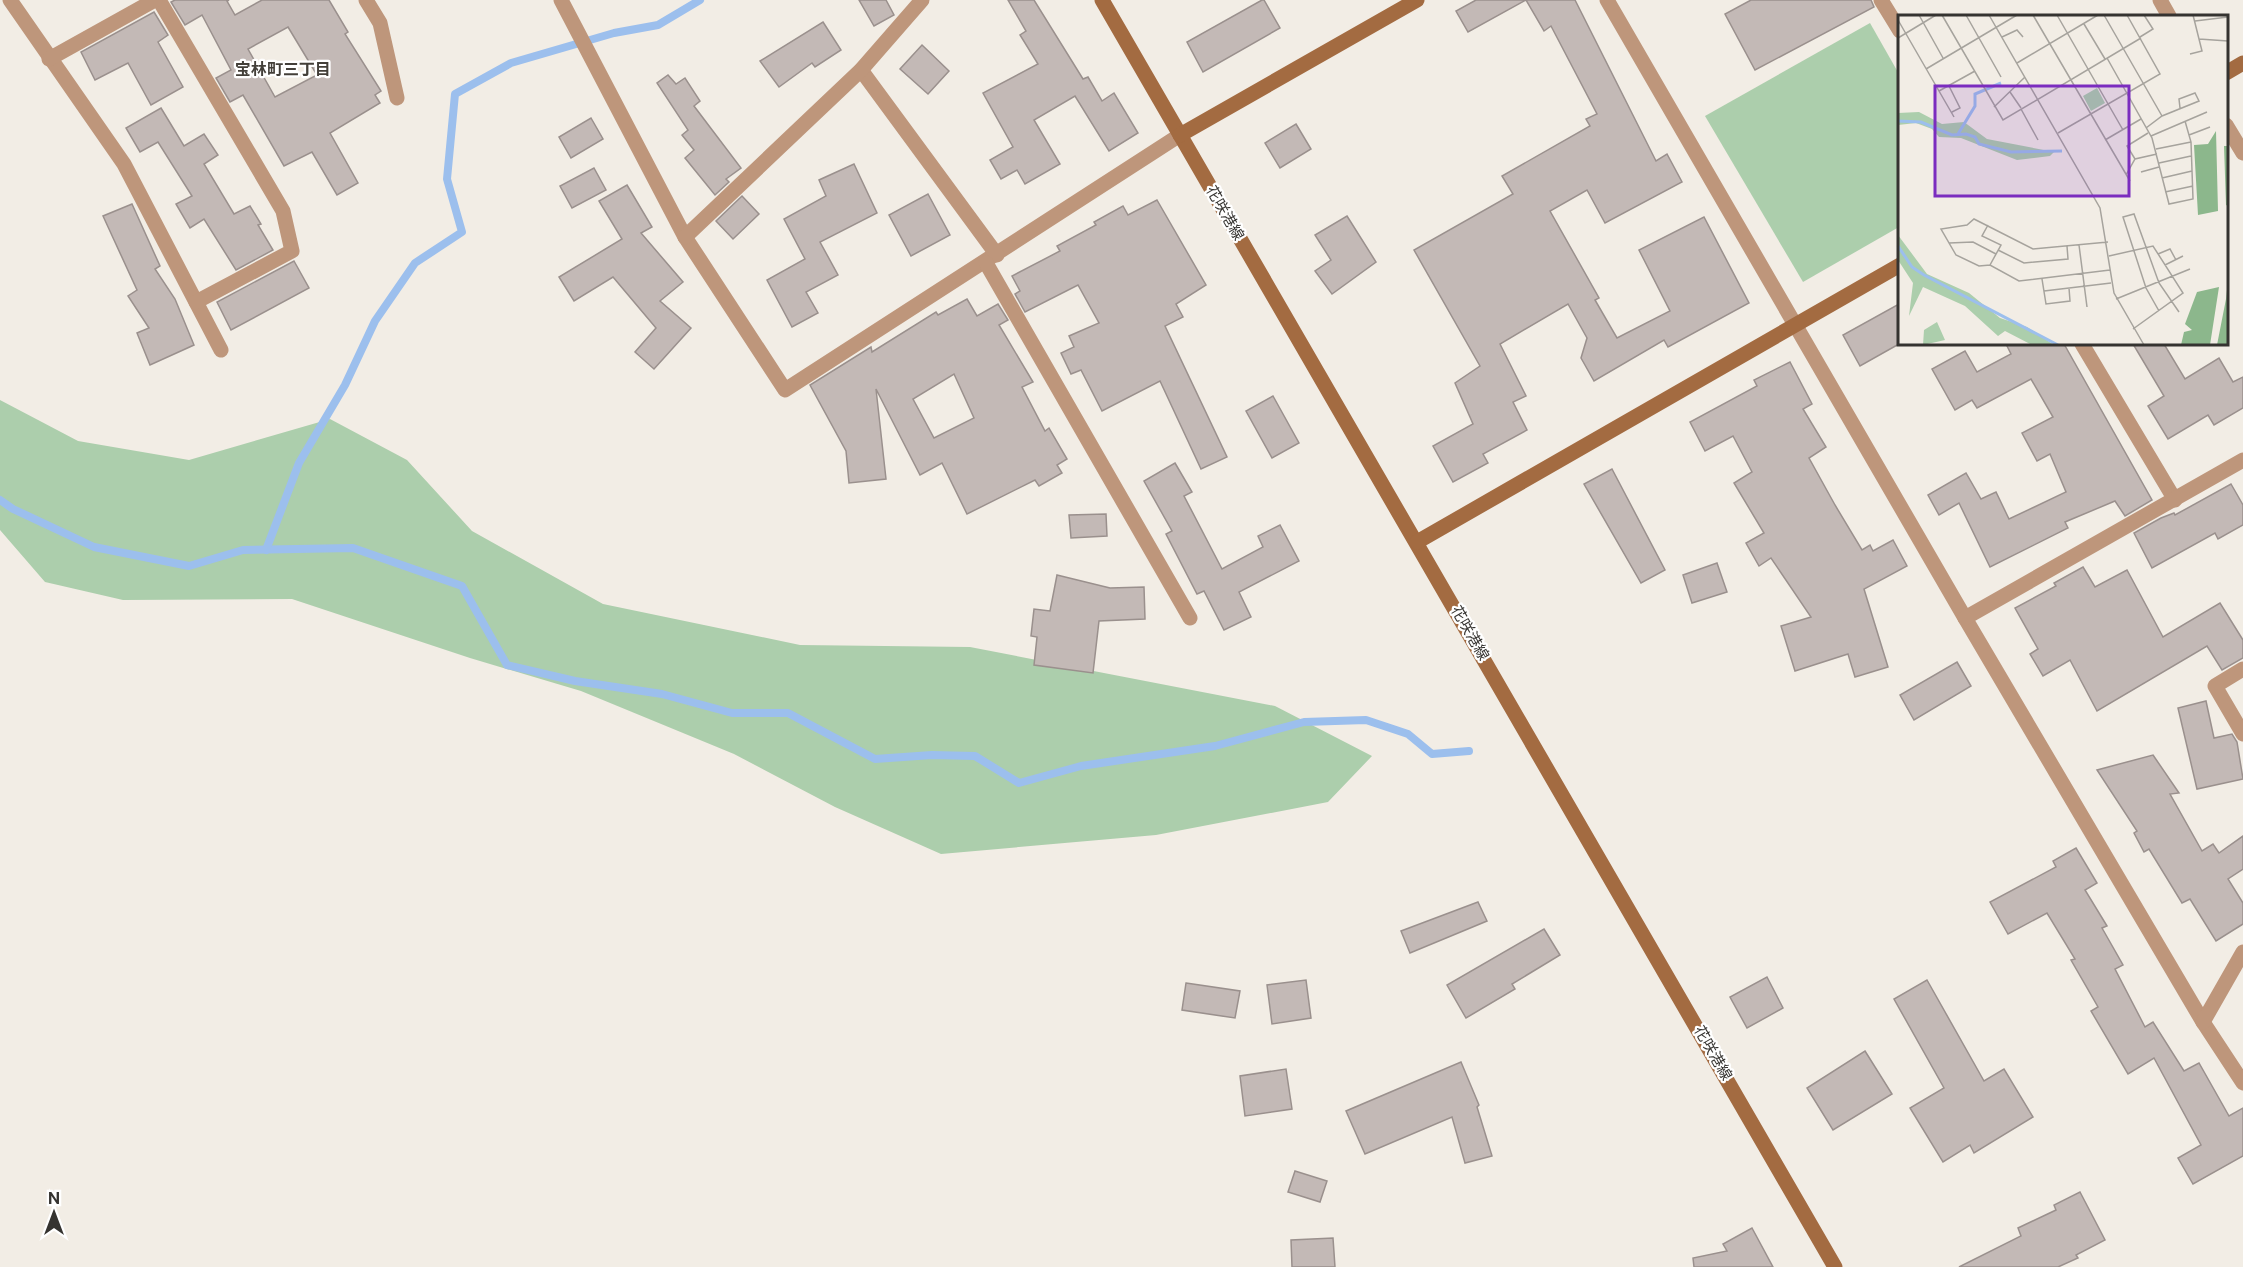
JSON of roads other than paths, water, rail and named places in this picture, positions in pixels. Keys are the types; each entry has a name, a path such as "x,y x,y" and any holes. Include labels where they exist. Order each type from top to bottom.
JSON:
{"main road":[{"name":"花咲港線","path":"1102,0 1835,1267"},
{"path":"1180,135 1417,0"},
{"path":"2228,72 2243,63"},
{"path":"1417,542 1898,266"}],"street":[{"path":"10,0 124,164 221,350"},
{"path":"49,59 157,0 283,211 292,251 196,302"},
{"path":"366,0 380,23 397,98"},
{"path":"561,0 685,237 784,390 992,259 1180,135"},
{"path":"685,237 861,70 922,0"},
{"path":"1607,0 1965,618 2203,1022 2243,1083"},
{"path":"1881,0 1898,29"},
{"path":"2160,0 2168,15"},
{"path":"861,70 992,259 1190,618"},
{"path":"2228,128 2243,153"},
{"path":"2083,345 2175,500"},
{"path":"1965,618 2243,460"},
{"path":"2243,669 2215,686 2243,734"},
{"path":"2203,1022 2243,952"}],"waterway":[{"path":"266,550 299,463 345,385 375,321 415,263 462,232 447,179 455,94 511,63 614,33 658,25 700,0"},
{"path":"0,500 13,509 94,547 189,566 243,550 353,548 462,586 507,665 575,681 662,694 732,713 788,713 875,759 932,755 975,756 1019,783 1081,766 1215,746 1304,722 1366,720 1408,734 1432,754 1469,751"}],"district":[{"name":"宝林町三丁目","path":"283,69"}]}
